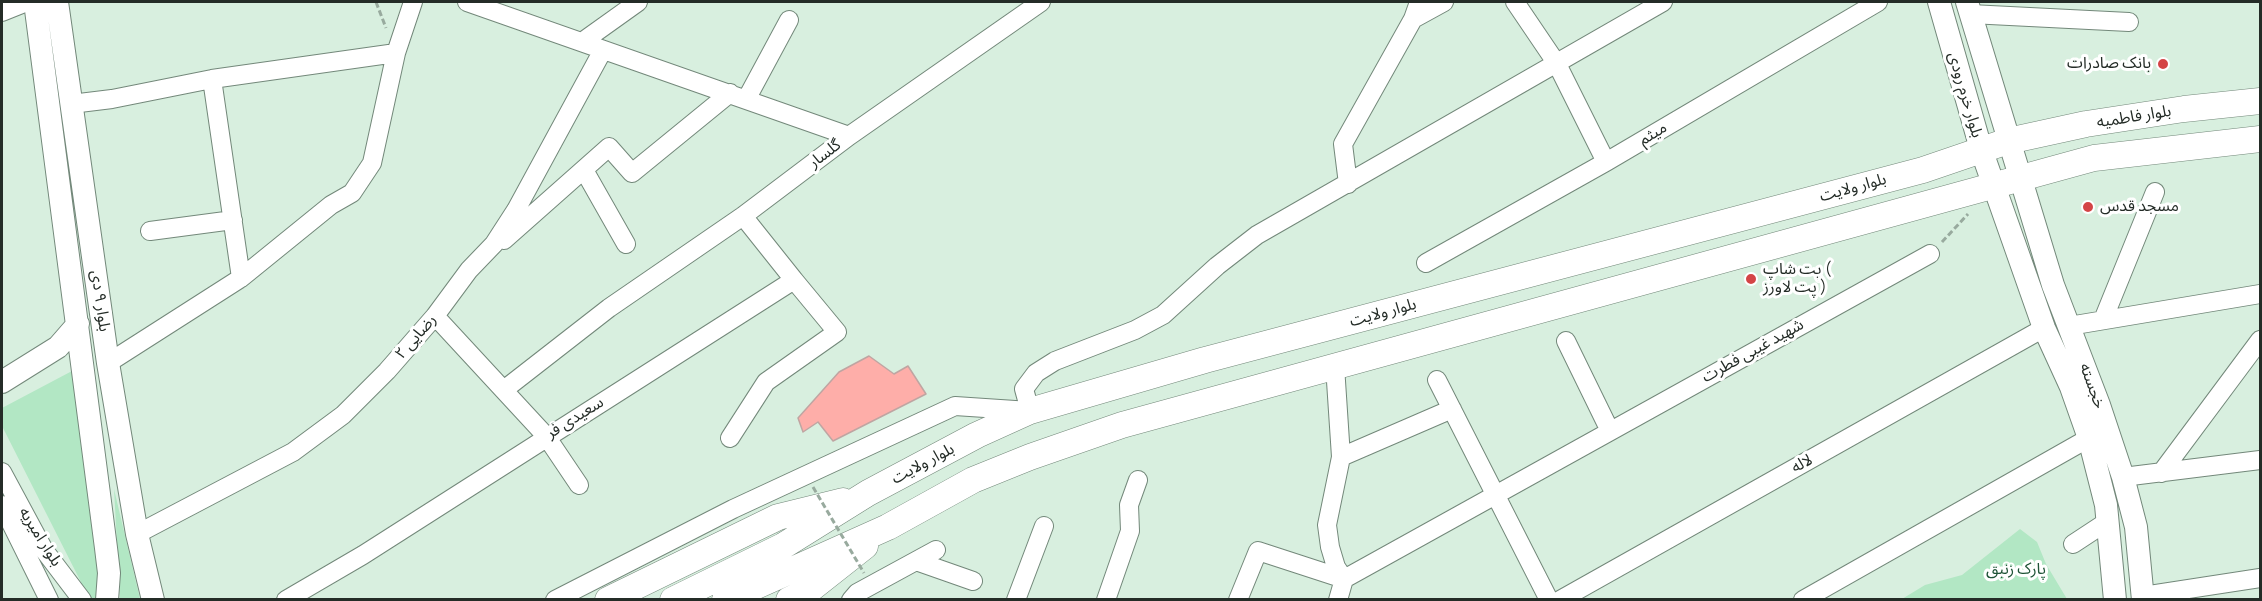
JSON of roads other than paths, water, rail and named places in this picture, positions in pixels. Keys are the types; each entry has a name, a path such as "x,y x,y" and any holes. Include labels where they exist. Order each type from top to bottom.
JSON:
{"highway":[{"name":"بلوار فاطمیه","path":"2008,141 2086,124 2184,109 2260,101"},
{"path":"2184,109 2190,146"},
{"name":"بلوار فاطمیه","path":"2019,179 2094,158 2260,139"},
{"name":"بلوار ولایت","path":"788,557 868,493 977,435 1030,411 1217,357 1923,170 2008,141"},
{"path":"789,600 808,591 888,527 973,480 1030,457 1122,425 2019,179"},
{"path":"608,600 778,517 868,493"},
{"path":"673,600 788,557 888,527"},
{"path":"725,600 788,557"}],"main road":[{"name":"بلوار ۹ دی","path":"35,2 109,573 107,600"},
{"name":"بلوار ۹ دی","path":"57,2 108,363 137,534 153,600"},
{"name":"بلوار خرم رودی","path":"1939,2 1994,187"},
{"name":"بلوار خرم رودی","path":"1968,8 2019,179"},
{"name":"خجسته","path":"2019,179 2053,285 2099,405 2123,477 2136,527 2143,598"},
{"name":"خجسته","path":"1994,187 2044,328 2071,387 2089,438 2108,521 2115,600"},
{"path":"2,382 58,347 78,324"}],"street":[{"path":"2,12 27,2"},
{"path":"108,363 241,278 331,205 352,193 372,163 396,53 413,2"},
{"path":"467,2 849,136"},
{"path":"582,42 638,2"},
{"name":"گلسار","path":"505,389 609,308 743,216 849,136 1041,2"},
{"path":"1348,184 1343,144 1413,19 1419,2"},
{"path":"1413,19 1444,2"},
{"path":"1515,2 1557,64 1606,162"},
{"path":"555,600 734,509 955,406 1030,411 1024,390 1036,373 1056,362 1135,330 1163,315 1217,266 1257,234 1328,196 1663,2"},
{"name":"میثم","path":"1426,263 1606,162 1878,2"},
{"path":"1968,8 2129,22"},
{"path":"469,270 609,147 632,173 738,96 789,20"},
{"name":"رضایی ۲","path":"137,534 293,452 334,422 387,370 435,316 469,270 494,244 516,210 603,50"},
{"path":"71,104 112,99 212,79 396,53"},
{"path":"212,79 241,278"},
{"path":"584,170 626,244"},
{"path":"2103,320 2155,192"},
{"path":"730,438 766,382 837,332 743,216"},
{"path":"150,231 233,220"},
{"name":"شهید غیبی فطرت","path":"1344,579 1609,429 1930,254"},
{"name":"سعیدی فر","path":"286,600 363,555 546,436 794,280"},
{"path":"2069,326 2260,294"},
{"path":"435,316 505,389 546,436 579,485"},
{"name":"لاله","path":"1550,599 2044,328"},
{"path":"1566,341 1609,429"},
{"path":"2161,473 2260,341"},
{"path":"1335,366 1341,457 1328,525 1330,547 1336,567 1344,579 1338,600"},
{"path":"1437,380 1550,599"},
{"path":"1341,457 1452,409"},
{"path":"1803,600 2089,438"},
{"path":"2123,477 2260,460"},
{"name":"بلوار امیریه","path":"2,472 44,550 82,600"},
{"path":"1106,600 1130,531 1129,505 1138,480"},
{"name":"بلوار امیریه","path":"2,505 49,600"},
{"path":"2073,544 2108,521"},
{"path":"1016,600 1044,526"},
{"path":"851,600 857,593 936,550"},
{"path":"1238,600 1258,551 1344,579"},
{"path":"915,561 973,581"},
{"path":"2143,598 2260,578"}],"place":[{"name":"بانک صادرات","path":"2163,64"},
{"name":"مسجد قدس","path":"2088,207"},
{"name":"پت شاپ ( پت لاورز )","path":"1751,279"}],"park label":[{"name":"پارک زنبق","path":"2016,570"}]}
